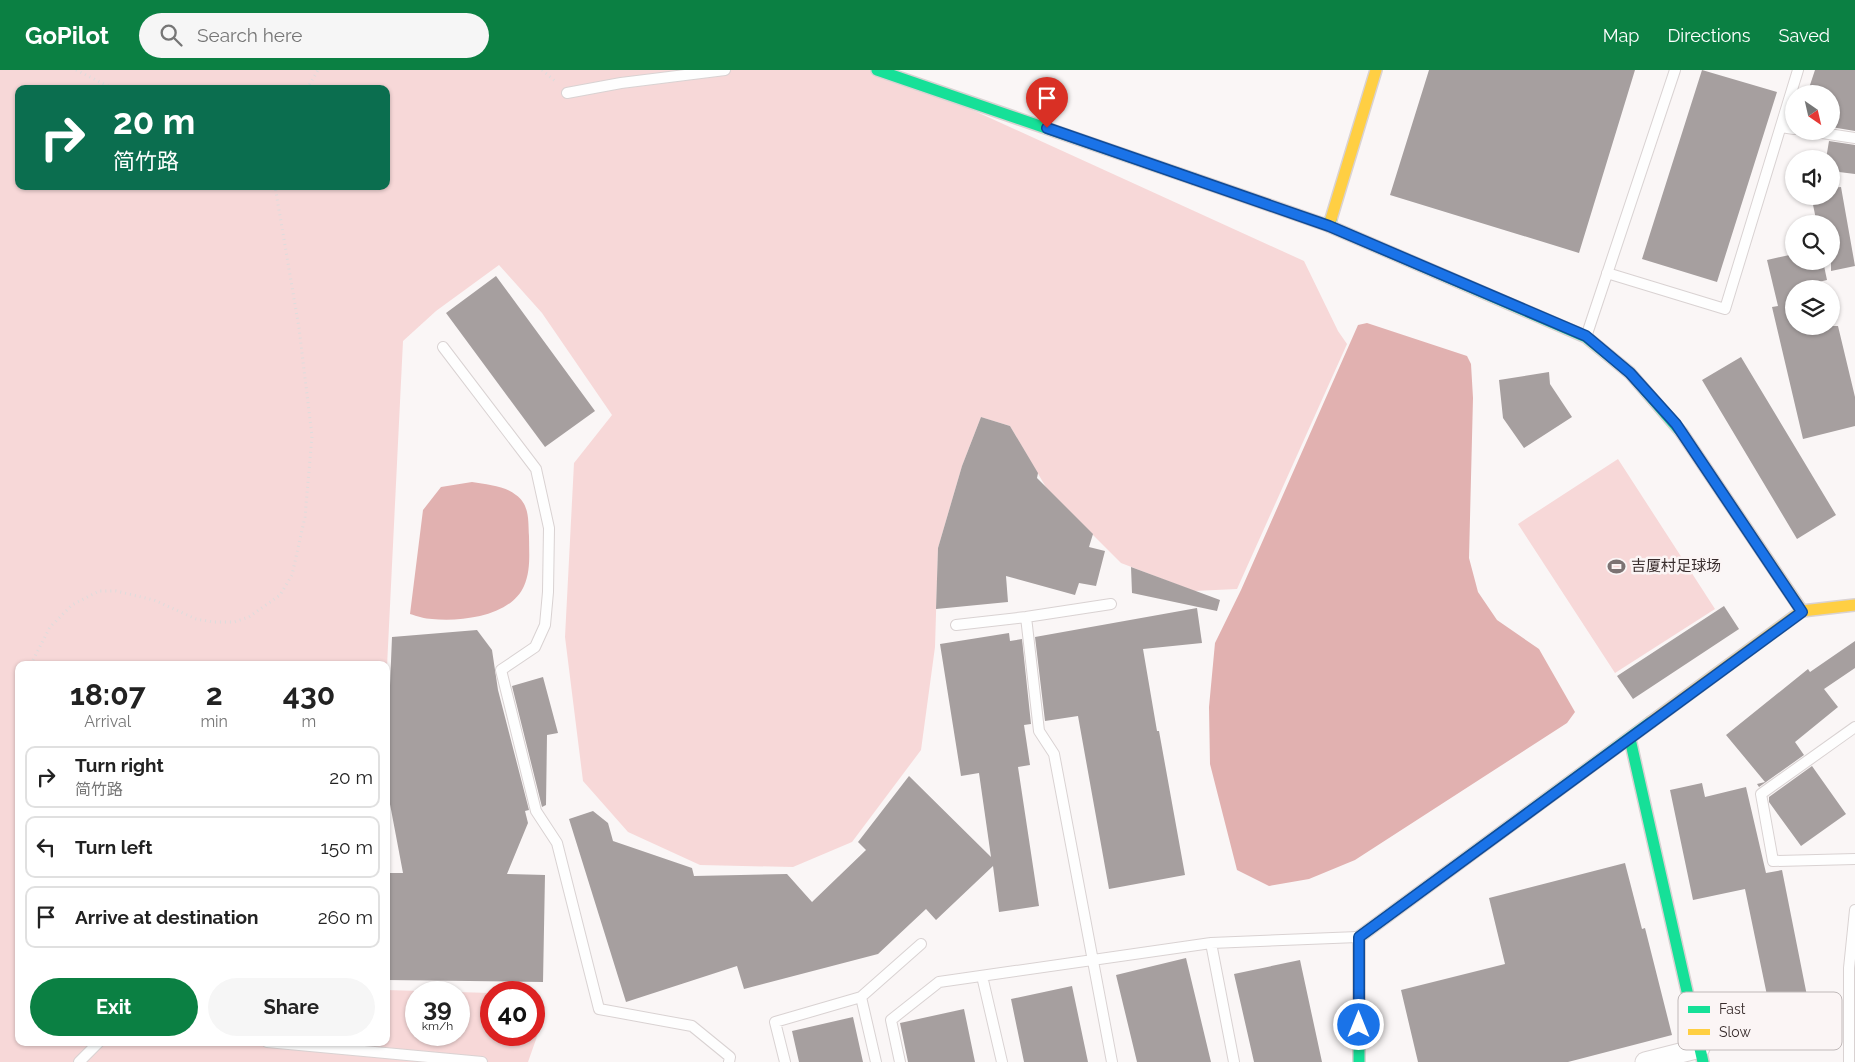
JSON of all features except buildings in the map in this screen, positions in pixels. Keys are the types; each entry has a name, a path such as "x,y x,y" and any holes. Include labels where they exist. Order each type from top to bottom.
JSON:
{"street":[{"path":"877,70 1329,226 1586,336 1630,373 1676,424 1802,612"},
{"path":"1329,226 1376,70"},
{"path":"1359,1062 1359,937 1802,612 1855,605"},
{"path":"1630,739 1687,992"},
{"path":"1644,1062 1701,1055"}],"lane":[{"path":"567,93 621,83 726,70"},
{"path":"1586,336 1675,70"},
{"path":"1607,273 1726,308 1798,70"},
{"path":"1781,127 1785,128"},
{"path":"1840,136 1855,138"},
{"path":"443,347 536,469 550,528 545,625 535,647 501,670 536,811 557,843 599,1009 692,1026 730,1057 729,1062"},
{"path":"956,625 1111,604"},
{"path":"1026,617 1039,731 1054,754 1112,1062"},
{"path":"1855,727 1761,794 1773,861 1855,859"},
{"path":"1849,1062 1855,910"},
{"path":"900,1062 891,1020 939,982 1211,943 1359,937"},
{"path":"1211,943 1234,1062"},
{"path":"785,1062 775,1022 861,996 921,944"},
{"path":"982,976 1002,1062"},
{"path":"861,996 876,1062"},
{"path":"79,1062 95,1046"},
{"path":"310,1046 482,1062"}],"path":[{"path":"76,70 106,85"},
{"path":"309,85 318,70"},
{"path":"33,661 50,627 72,605 99,591 116,591 154,600 196,619 213,622 234,622 249,617 280,595 292,575 305,517 312,436 300,328 277,190"}],"shaded area":[{"path":"0,70 885,70 1304,261 1338,331 1347,344 1237,589 1194,591 1121,563 1047,489 1010,426 981,417 962,466 938,548 935,647 921,750 852,842 793,867 700,865 628,832 583,781 565,637 574,463 612,415 542,313 499,265 436,311 403,341 387,661 15,661 15,1046 390,1046 390,990 405,991 405,1046 470,1046 470,992 480,993 480,1046 534,1046 528,1062 0,1062"},
{"path":"1367,323 1467,356 1471,364 1473,398 1469,558 1478,592 1497,620 1539,649 1575,712 1567,723 1355,860 1309,879 1269,886 1237,870 1210,764 1209,707 1215,643 1241,590 1358,325"},
{"name":"吉厦村足球场","path":"1618,459 1715,609 1615,673 1518,524"},
{"path":"472,482 506,489 521,499 526,508 529,568 524,586 518,596 508,604 484,615 444,620 410,614 423,510 441,487"}],"traffic: fast":[{"path":"877,70 1194,179"},
{"path":"1331,219 1329,226 1586,337 1630,373 1682,433"},
{"path":"1359,1062 1359,937 1651,722"},
{"path":"1630,739 1687,992"},
{"path":"1700,1050 1703,1062"}],"traffic: slow":[{"path":"1331,219 1376,70"},
{"path":"1194,179 1329,226"},
{"path":"1682,433 1802,611"},
{"path":"1651,722 1802,611 1855,605"}],"place":[{"name":"吉厦村足球场","path":"1617,566"}],"route":[{"path":"1047,128 1329,226 1586,336 1630,373 1676,424 1802,612 1359,937 1359,1025"}]}
